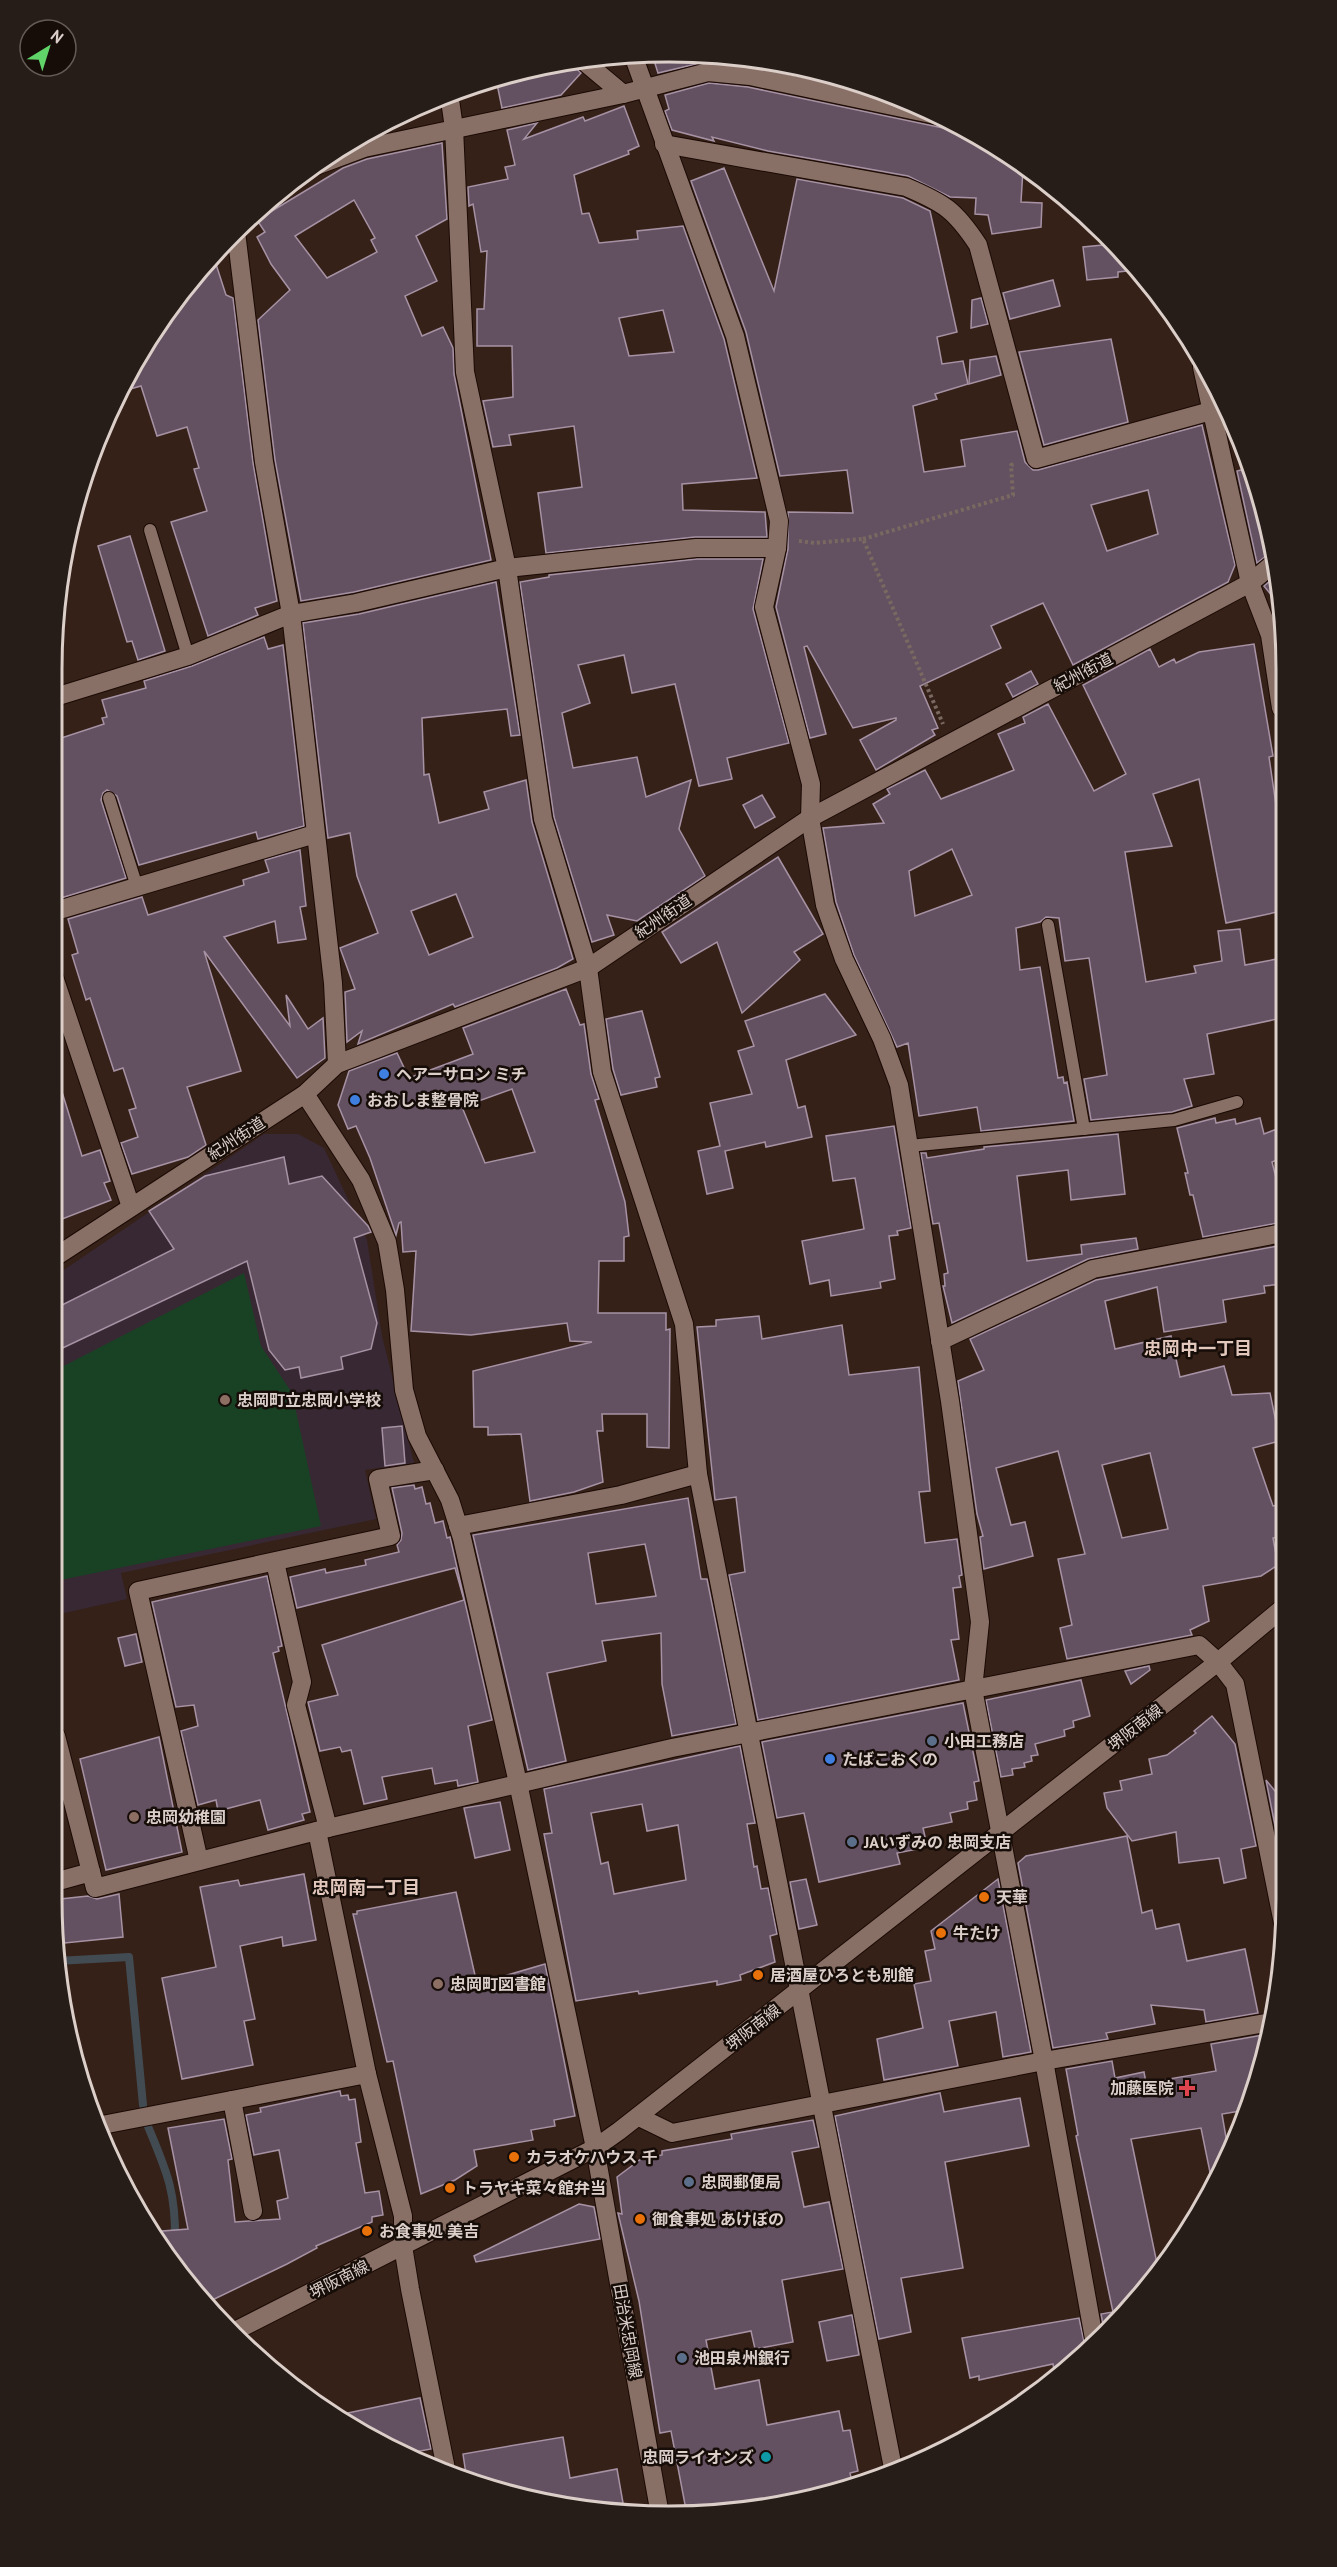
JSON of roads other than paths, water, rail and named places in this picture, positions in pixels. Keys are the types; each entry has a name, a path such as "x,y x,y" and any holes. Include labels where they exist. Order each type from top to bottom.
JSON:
{"street":[{"path":"636,63 735,336 779,521 777,543 764,607 811,784 810,818 825,905 844,960 882,1039 899,1085 940,1341 980,1622 973,1689 1093,2333"},
{"path":"591,67 623,93"},
{"path":"346,155 364,148 644,89 708,72 750,76 900,107"},
{"path":"450,103 454,128 465,372 507,568 543,819 588,968 602,1072 684,1324 698,1474 800,1989 803,2021 892,2462"},
{"path":"664,144 906,187 941,202 963,221 978,245 1036,459 1211,411"},
{"path":"236,242 264,462 291,614 333,983 337,1064"},
{"path":"1206,387 1250,583 1270,635 1276,675"},
{"path":"62,695 188,656 291,614 356,603 507,568 696,548 777,543"},
{"name":"紀州街道","path":"62,1252 305,1094 337,1064 588,968 810,818 1250,583 1267,569"},
{"path":"62,909 315,834"},
{"path":"62,1001 130,1207"},
{"name":"田治米忠岡線","path":"305,1094 361,1180 387,1242 395,1290 404,1390 417,1436 450,1500 458,1526 518,1783 595,2148 658,2506"},
{"path":"940,1341 1093,1269 1276,1234"},
{"path":"199,1861 138,1591 391,1536 378,1479 435,1470"},
{"path":"458,1526 621,1495 698,1474"},
{"path":"275,1562 302,1682 296,1705 322,1830 367,2074 403,2216 403,2246 430,2399 444,2462"},
{"name":"堺阪南線","path":"240,2329 595,2148 639,2117 1276,1616"},
{"path":"62,1759 95,1888 322,1830 672,1748 1199,1645 1218,1662 1235,1684 1239,1696 1276,1887"},
{"path":"62,1879 91,1872"},
{"path":"639,2117 672,2133 1044,2061 1263,2023"},
{"path":"105,2124 367,2074"},
{"path":"232,2100 253,2211"}],"lane":[{"path":"150,530 188,656"},
{"path":"109,798 137,887"},
{"path":"1048,925 1084,1129"},
{"path":"909,1146 1174,1120 1237,1102"}],"waterway":[{"path":"65,1961 129,1957 143,2105"},
{"path":"147,2124 160,2155 172,2194 175,2241"}],"place":[{"name":"ヘアーサロン ミチ","path":"384,1074"},
{"name":"おおしま整骨院","path":"355,1100"},
{"name":"忠岡町立忠岡小学校","path":"225,1400"},
{"name":"小田工務店","path":"932,1741"},
{"name":"たばこおくの","path":"830,1759"},
{"name":"忠岡幼稚園","path":"134,1817"},
{"name":"JAいずみの 忠岡支店","path":"852,1842"},
{"name":"天華","path":"984,1897"},
{"name":"牛たけ","path":"941,1933"},
{"name":"居酒屋ひろとも別館","path":"758,1975"},
{"name":"忠岡町図書館","path":"438,1984"},
{"name":"加藤医院","path":"1187,2088"},
{"name":"カラオケハウス 千","path":"514,2157"},
{"name":"忠岡郵便局","path":"689,2182"},
{"name":"トラヤキ菜々館弁当","path":"450,2188"},
{"name":"御食事処 あけぼの","path":"640,2219"},
{"name":"お食事処 美吉","path":"367,2231"},
{"name":"池田泉州銀行","path":"682,2358"},
{"name":"忠岡ライオンズ","path":"766,2457"}],"district":[{"name":"忠岡中一丁目","path":"1198,1349"},
{"name":"忠岡南一丁目","path":"366,1888"}]}
